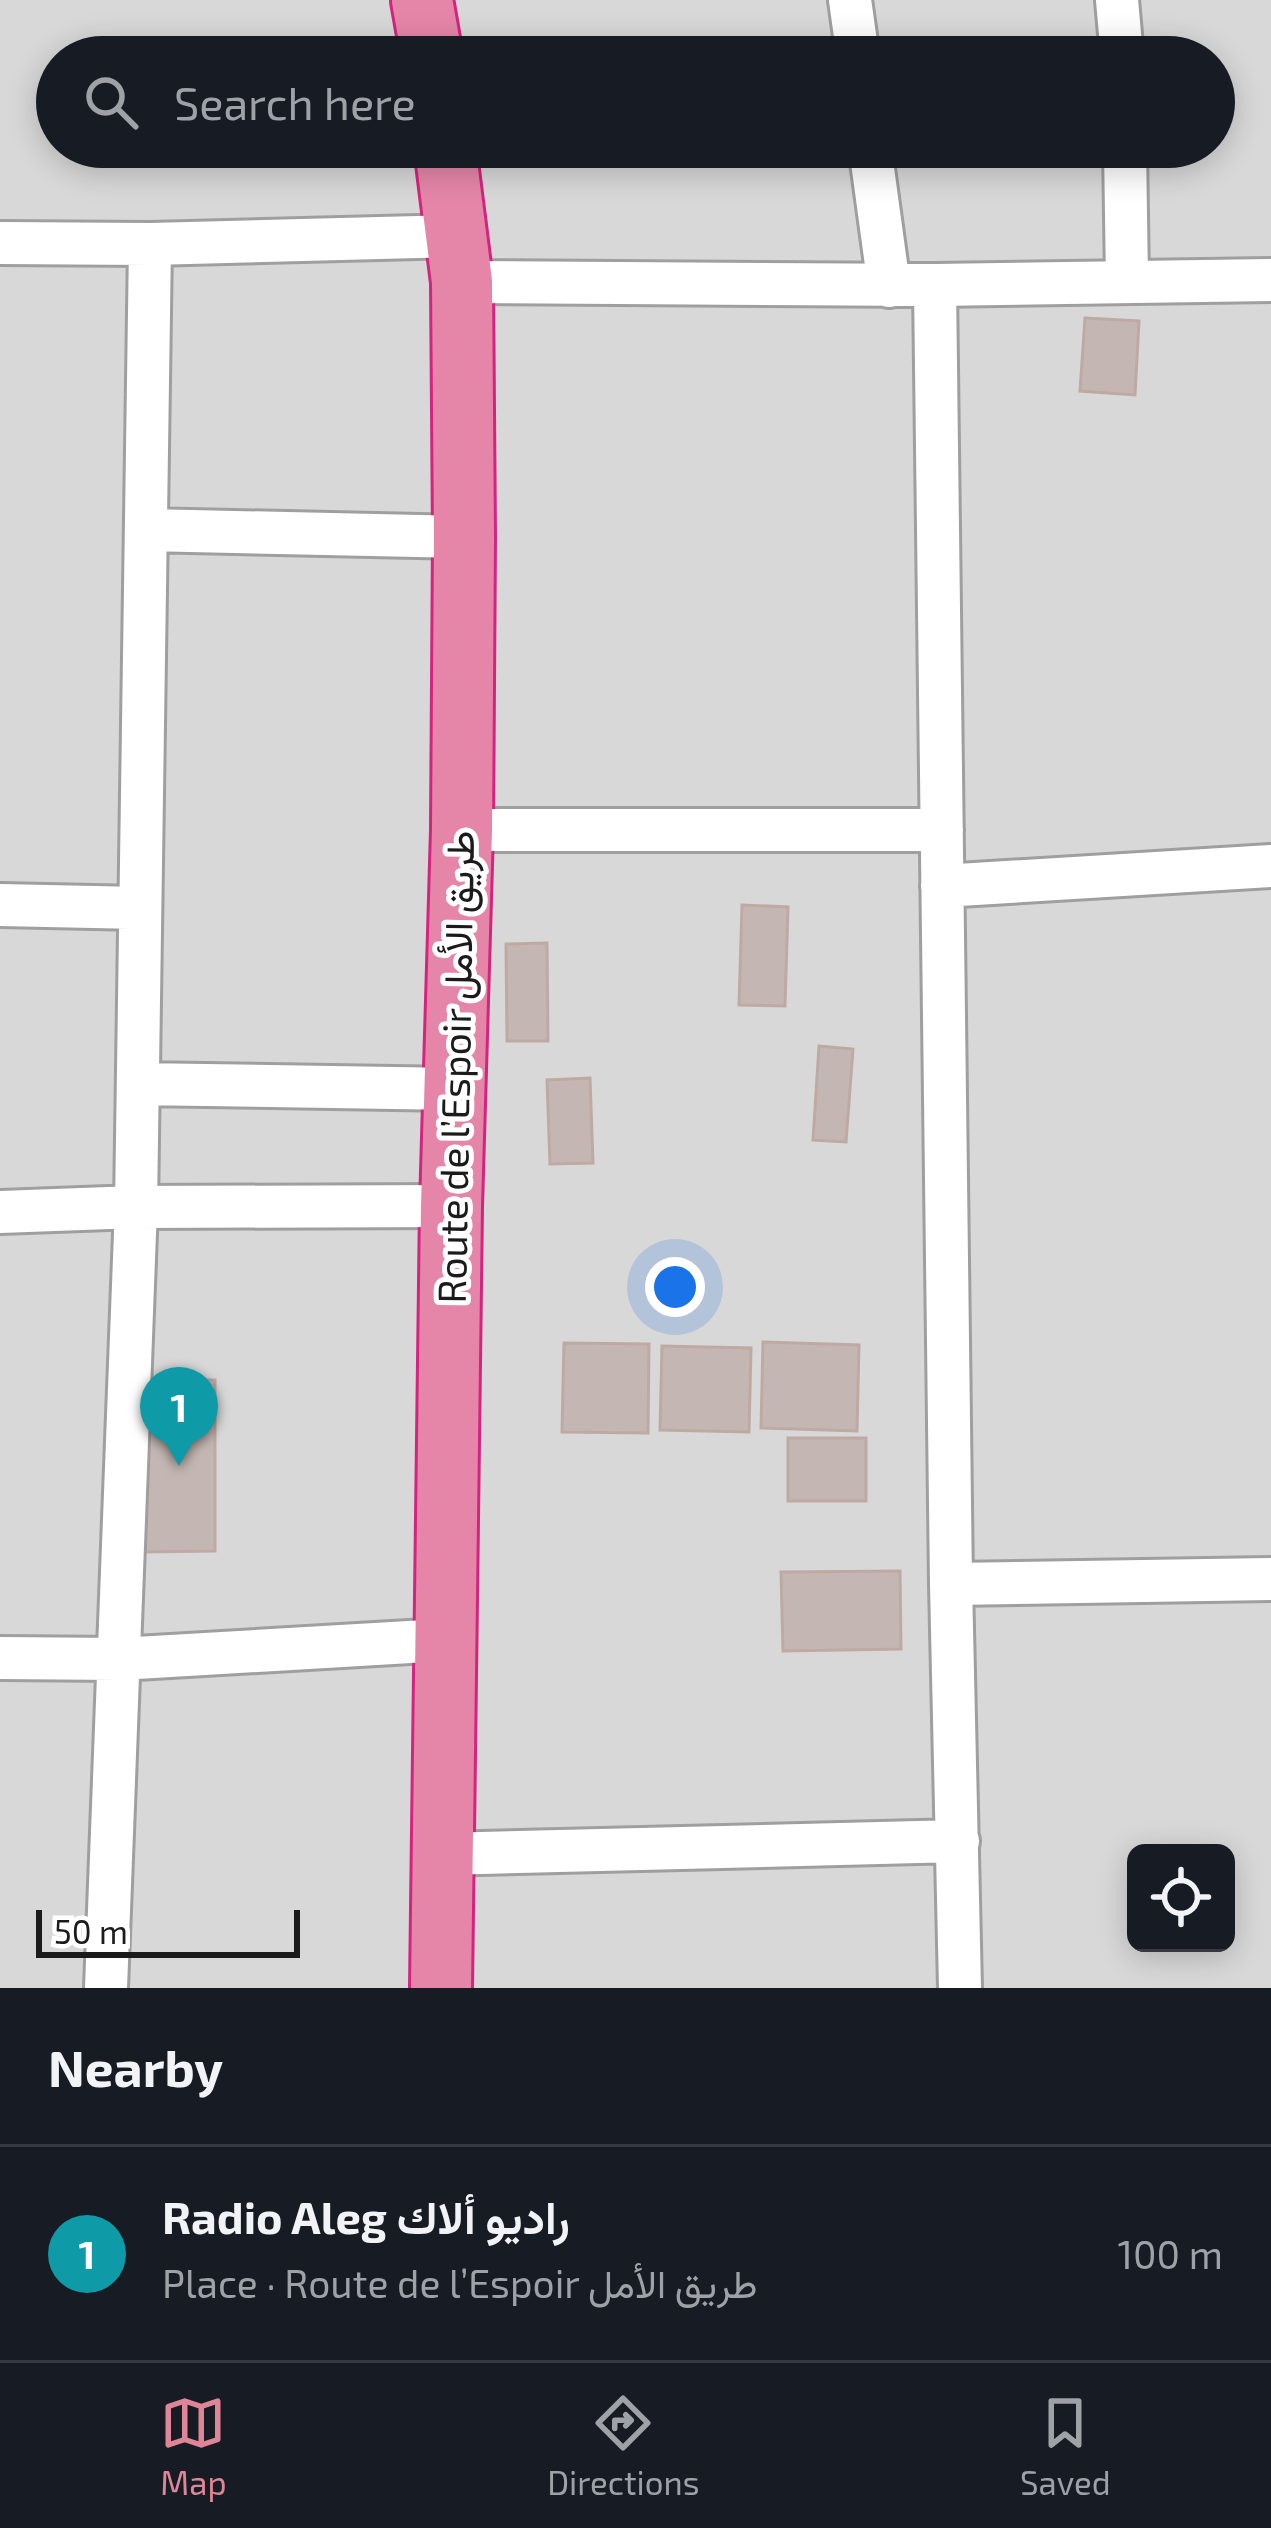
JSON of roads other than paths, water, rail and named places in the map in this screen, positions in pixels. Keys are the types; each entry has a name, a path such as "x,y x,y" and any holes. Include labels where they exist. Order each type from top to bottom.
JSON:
{"highway":[{"path":"422,0 428,36"},
{"name":"Route de l’Espoir طريق الأمل","path":"441,1988 464,537 460,259 448,168"}],"street":[{"path":"850,0 855,36"},
{"path":"1117,0 1120,36"},
{"path":"873,168 889,286"},
{"path":"1125,168 1126,282"},
{"path":"0,243 150,244 889,286 1271,280"},
{"path":"106,1988 136,1207 150,244"},
{"path":"935,286 960,1988"},
{"path":"146,530 464,537"},
{"path":"462,830 942,830"},
{"path":"942,886 1271,866"},
{"path":"0,904 140,908"},
{"path":"138,1084 456,1089"},
{"path":"0,1212 451,1206"},
{"path":"951,1584 1271,1579"},
{"path":"0,1658 119,1659 444,1640"},
{"path":"443,1854 958,1841"}],"place":[{"name":"Radio Aleg راديو ألاك","path":"179,1466"}]}
